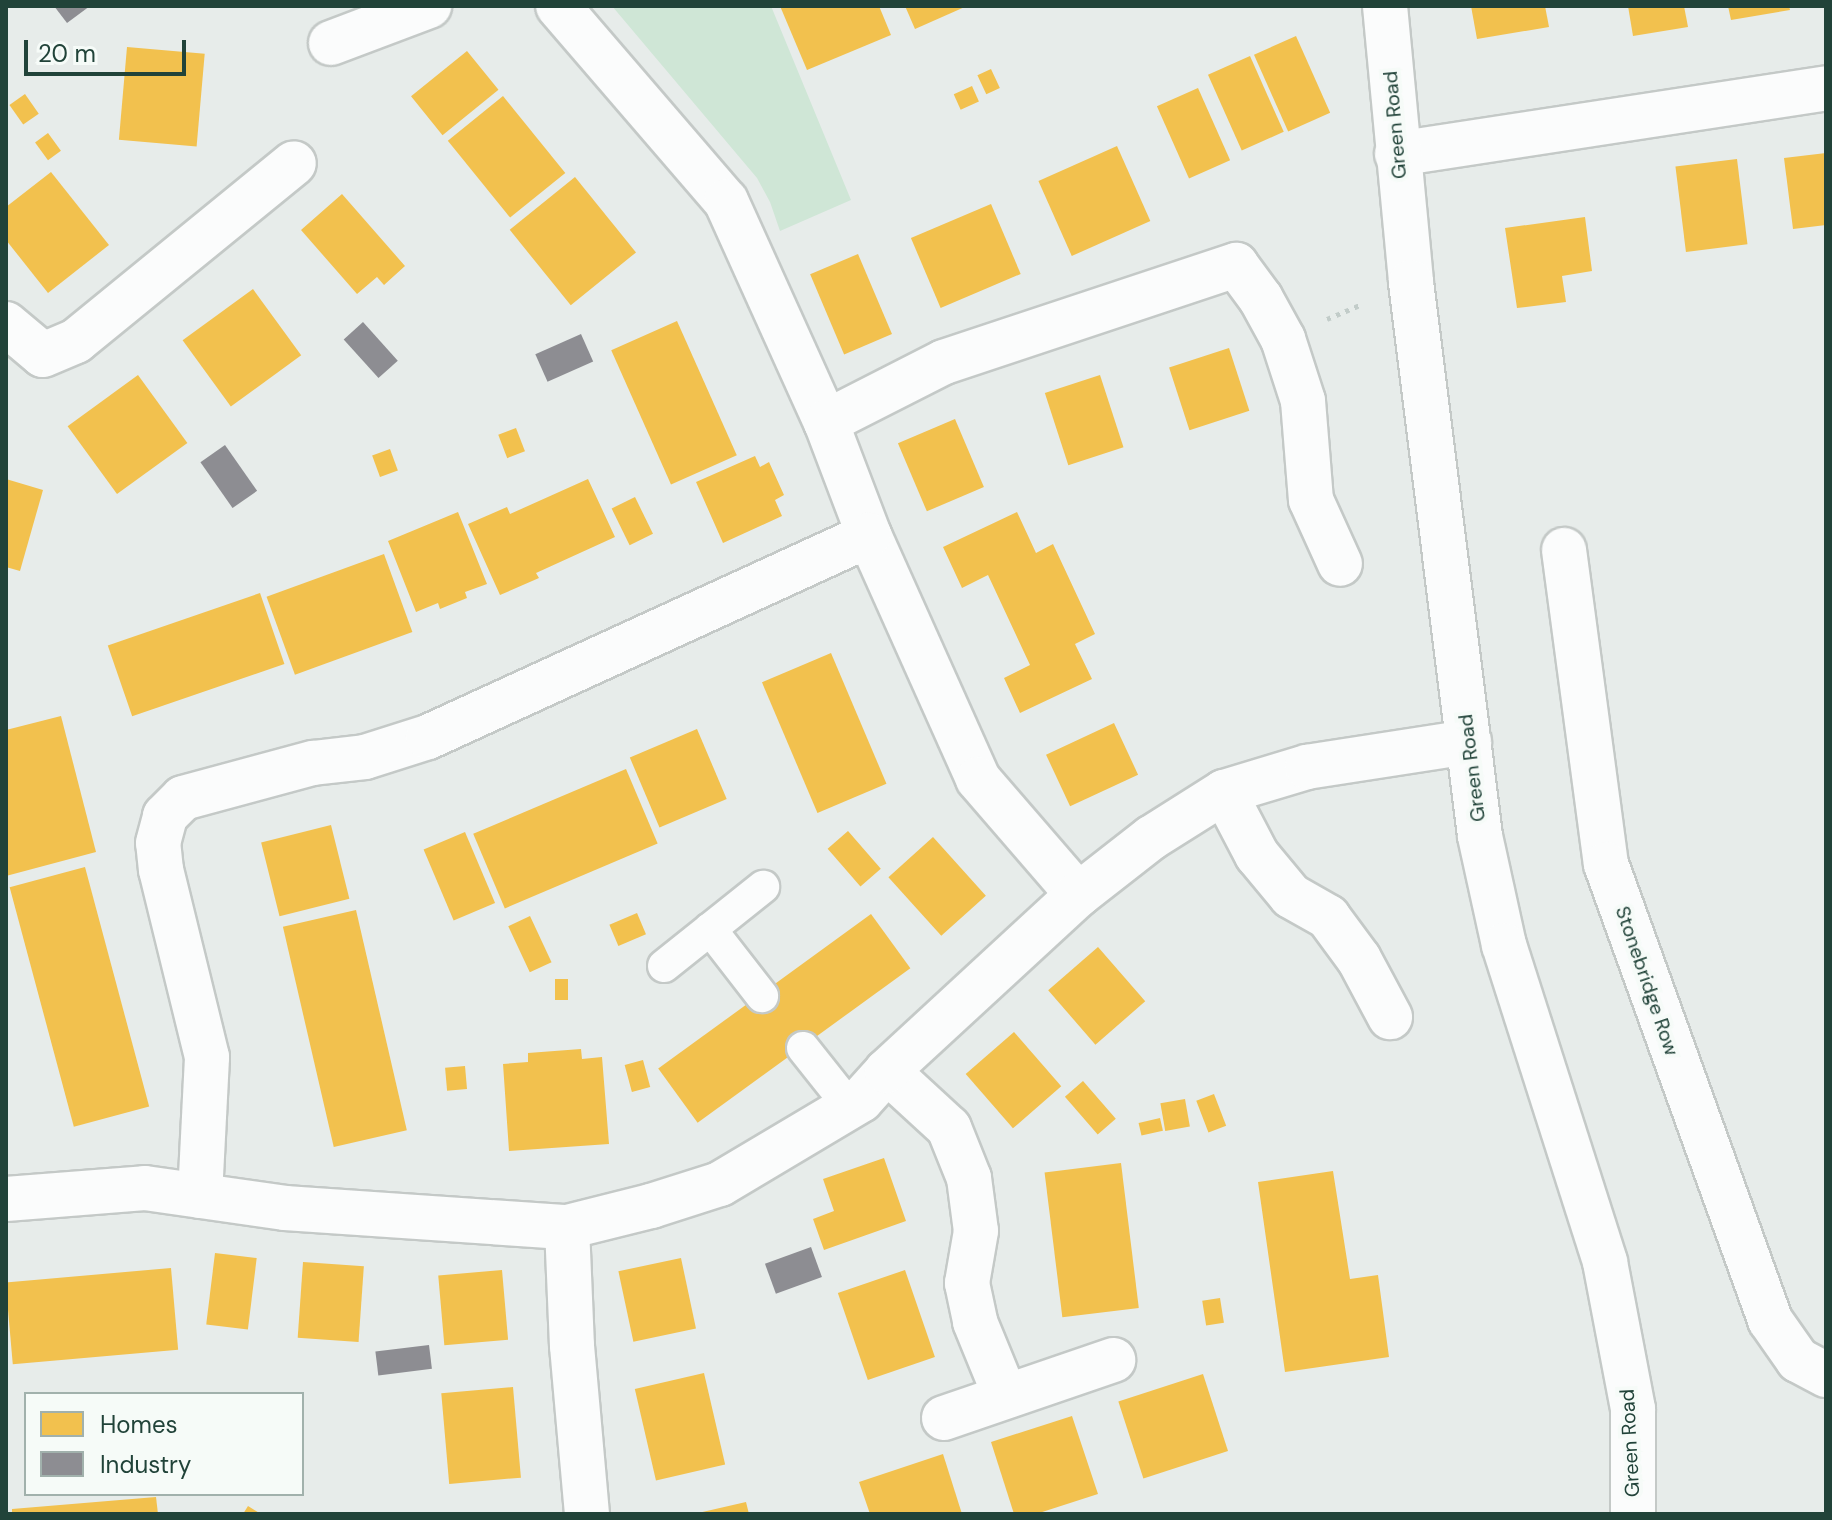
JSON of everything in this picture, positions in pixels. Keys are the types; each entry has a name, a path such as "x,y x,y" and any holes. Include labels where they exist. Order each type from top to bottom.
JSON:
{"street":[{"path":"331,43 429,6"},
{"path":"558,6 726,201 826,422 869,535 978,779 1078,895"},
{"name":"Green Road","path":"1385,6 1411,282 1480,836 1504,945 1605,1262 1633,1409 1633,1514"},
{"path":"1397,154 1826,88"},
{"path":"6,324 43,355 76,341 294,163"},
{"path":"826,422 944,362 1236,265 1261,299 1283,339 1303,401 1311,500 1340,564"},
{"path":"200,1196 207,1057 161,870 158,843 165,816 183,798 313,763 365,757 428,737 869,535"},
{"name":"Stonebridge Row","path":"1564,550 1606,864 1770,1320 1798,1360 1826,1375"},
{"path":"6,1199 145,1188 409,1219 567,1227 720,1184 850,1107 1078,895 1151,838 1224,792 1307,767 1469,742"},
{"path":"1224,792 1257,855 1291,896 1328,917 1359,959 1390,1017"},
{"path":"887,1071 949,1128 969,1178 976,1231 967,1283 975,1322 1005,1395"},
{"path":"567,1227 572,1346 587,1514"},
{"path":"944,1418 1113,1360"}],"lane":[{"path":"664,966 763,887"},
{"path":"710,929 762,996"},
{"path":"803,1048 850,1107"}],"path":[{"path":"1283,339 1411,282"}],"green space":[{"path":"612,6 771,6 851,200 780,231 757,178"}],"building: Homes":[{"path":"780,6 879,6 891,35 807,70"},
{"path":"905,6 967,6 915,29"},
{"path":"1471,6 1545,6 1549,27 1477,39"},
{"path":"1628,6 1684,6 1688,27 1633,36"},
{"path":"1728,6 1789,6 1790,10 1731,20"},
{"path":"1296,36 1330,113 1288,131 1254,55"},
{"path":"127,47 205,54 197,146 119,140"},
{"path":"467,51 498,90 443,135 411,96"},
{"path":"1250,56 1284,132 1242,151 1208,75"},
{"path":"991,69 1000,88 986,94 977,75"},
{"path":"972,86 979,102 961,110 954,94"},
{"path":"1198,88 1230,160 1189,178 1157,106"},
{"path":"25,94 39,114 23,125 9,105"},
{"path":"503,96 565,173 510,218 448,141"},
{"path":"48,133 61,151 48,160 35,142"},
{"path":"1117,146 1150,221 1072,256 1038,181"},
{"path":"1826,153 1826,225 1793,229 1784,158"},
{"path":"1737,159 1747,244 1686,252 1675,167"},
{"path":"51,172 109,245 48,293 6,240 6,207"},
{"path":"575,177 636,252 571,305 510,230"},
{"path":"342,194 405,266 384,285 377,277 357,294 301,230"},
{"path":"991,204 1021,274 941,308 911,238"},
{"path":"1585,217 1592,271 1562,276 1566,302 1517,308 1505,228"},
{"path":"858,254 892,334 844,354 810,274"},
{"path":"253,289 301,355 231,406 183,340"},
{"path":"677,321 737,455 671,485 611,350"},
{"path":"1229,348 1249,411 1189,430 1169,367"},
{"path":"138,375 187,443 117,494 68,426"},
{"path":"1100,375 1123,447 1068,465 1045,393"},
{"path":"955,419 984,487 927,511 898,443"},
{"path":"516,428 525,451 507,458 498,435"},
{"path":"390,449 398,471 380,477 372,455"},
{"path":"755,456 760,467 769,462 784,495 775,500 782,516 723,543 696,482"},
{"path":"6,479 43,490 20,571 6,567"},
{"path":"588,479 615,537 536,573 539,578 500,595 468,524 507,507 510,514"},
{"path":"635,497 653,534 630,545 612,508"},
{"path":"458,512 487,584 465,592 467,598 440,609 438,603 416,612 388,541"},
{"path":"1017,512 1036,553 1053,544 1095,634 1075,644 1092,679 1020,713 1004,678 1030,665 988,575 962,588 943,547"},
{"path":"384,554 412,632 295,675 267,597"},
{"path":"260,593 284,664 132,716 108,645"},
{"path":"831,653 886,784 817,813 762,682"},
{"path":"61,716 96,852 6,876 6,730"},
{"path":"1114,723 1138,775 1070,806 1046,755"},
{"path":"697,729 727,799 659,827 630,758"},
{"path":"626,769 658,844 505,908 473,834"},
{"path":"331,825 349,899 280,916 261,842"},
{"path":"848,831 881,869 860,886 828,849"},
{"path":"465,832 495,903 454,920 424,850"},
{"path":"933,837 986,896 941,936 888,877"},
{"path":"85,867 149,1107 74,1127 10,887"},
{"path":"356,910 407,1130 334,1147 283,927"},
{"path":"637,913 646,934 618,946 609,925"},
{"path":"871,914 910,968 698,1123 658,1069"},
{"path":"530,916 552,962 530,972 508,926"},
{"path":"1098,947 1145,1001 1095,1045 1048,990"},
{"path":"555,979 568,979 568,1000 555,1000"},
{"path":"1014,1032 1061,1086 1013,1128 966,1074"},
{"path":"581,1049 582,1059 602,1057 609,1144 509,1151 503,1064 528,1062 528,1053"},
{"path":"643,1060 650,1087 632,1092 625,1065"},
{"path":"465,1066 467,1089 447,1091 445,1068"},
{"path":"1083,1081 1116,1119 1098,1134 1065,1097"},
{"path":"1214,1094 1226,1126 1208,1133 1196,1101"},
{"path":"1185,1099 1190,1127 1165,1131 1160,1103"},
{"path":"1160,1118 1163,1131 1141,1136 1139,1123"},
{"path":"884,1158 906,1221 824,1250 813,1219 834,1211 823,1179"},
{"path":"1121,1163 1139,1308 1062,1317 1045,1172"},
{"path":"1333,1171 1350,1279 1378,1275 1389,1357 1285,1372 1258,1182"},
{"path":"215,1253 257,1258 248,1330 206,1324"},
{"path":"681,1258 696,1328 633,1342 618,1271"},
{"path":"303,1262 364,1266 359,1342 298,1338"},
{"path":"171,1268 178,1350 13,1364 6,1282"},
{"path":"502,1270 508,1340 444,1345 438,1276"},
{"path":"905,1270 935,1357 868,1380 838,1293"},
{"path":"1220,1298 1224,1323 1206,1326 1202,1301"},
{"path":"704,1373 725,1465 656,1481 635,1389"},
{"path":"1203,1374 1228,1451 1143,1479 1118,1402"},
{"path":"513,1387 521,1478 449,1484 441,1393"},
{"path":"1072,1416 1098,1494 1036,1514 1014,1514 991,1442"},
{"path":"943,1454 962,1514 870,1514 859,1482"},
{"path":"156,1497 158,1514 12,1514 12,1509"},
{"path":"746,1502 749,1514 698,1514 698,1513"},
{"path":"248,1506 261,1514 243,1514"}],"building: Industry":[{"path":"54,6 90,6 67,23"},
{"path":"363,322 398,361 378,378 344,339"},
{"path":"581,334 593,361 548,382 535,354"},
{"path":"225,445 257,491 233,508 200,462"},
{"path":"811,1247 822,1277 776,1294 765,1264"},
{"path":"429,1345 432,1369 378,1375 375,1352"}]}
